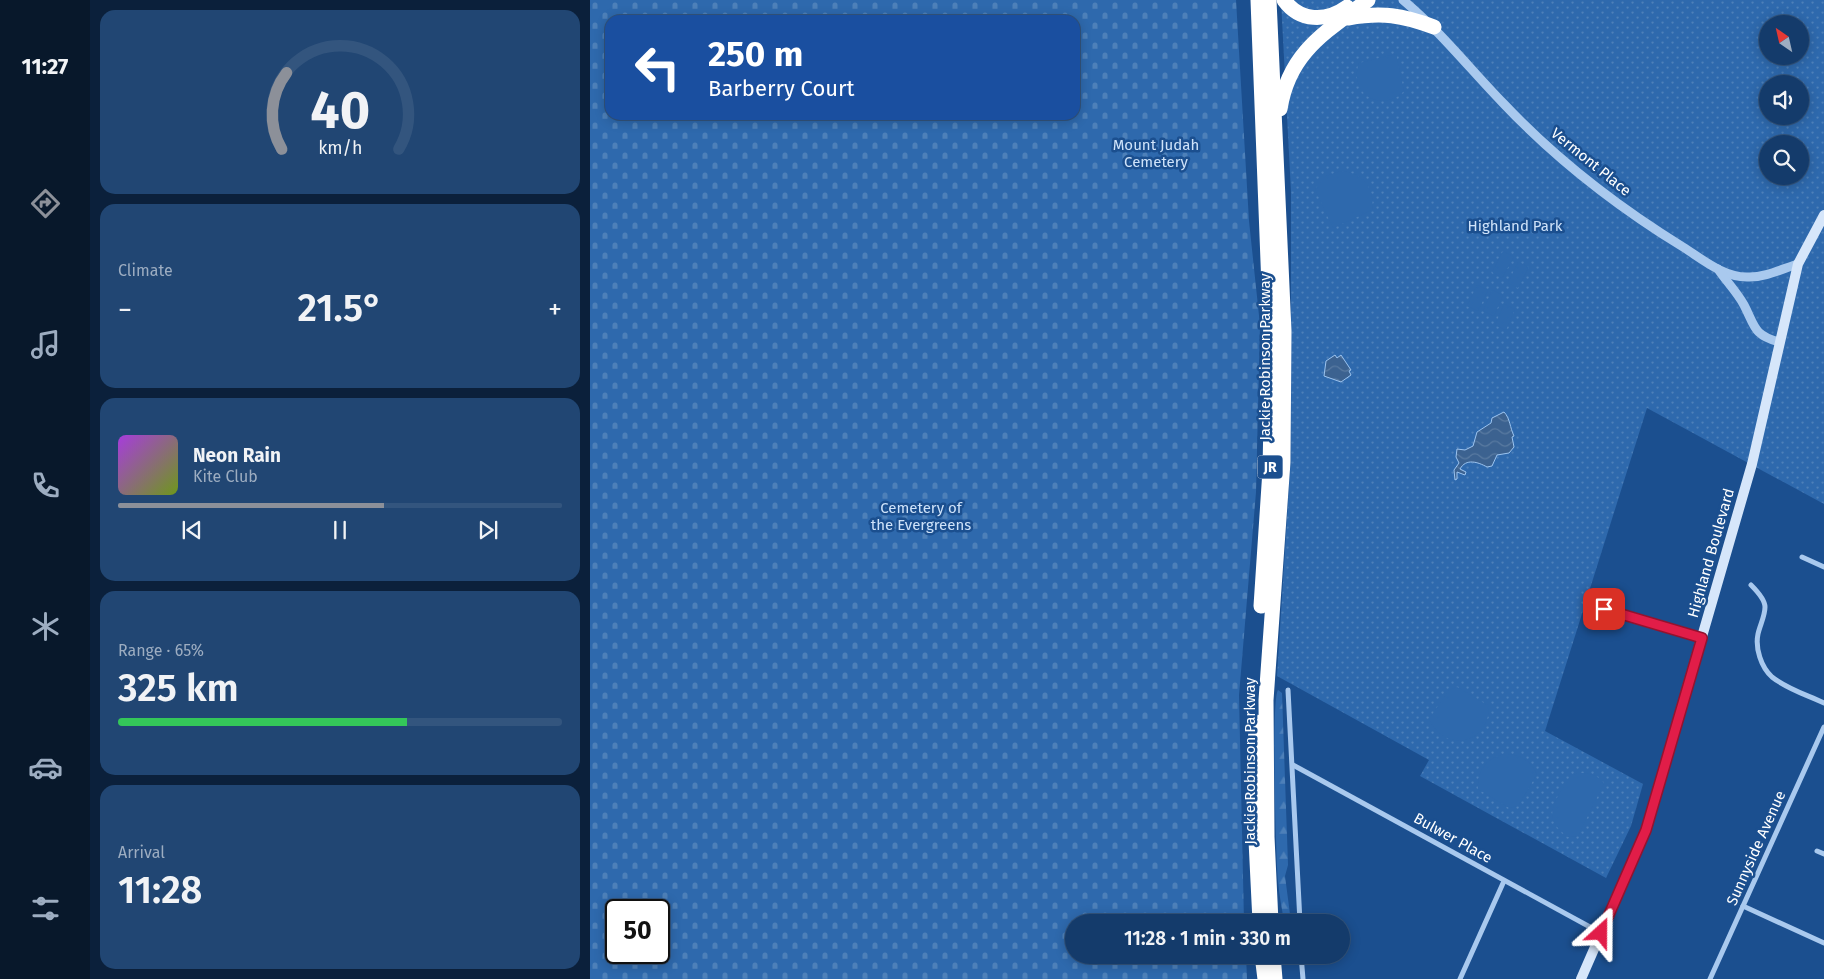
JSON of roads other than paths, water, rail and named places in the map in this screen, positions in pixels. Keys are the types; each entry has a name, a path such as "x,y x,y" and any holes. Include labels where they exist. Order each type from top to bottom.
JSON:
{"highway":[{"name":"Jackie Robinson Parkway","path":"1258,0 1272,366 1270,470 1256,708 1254,800 1260,914"},
{"name":"Jackie Robinson Parkway","path":"1269,0 1284,340 1283,462 1266,700 1266,836 1271,914"},
{"path":"1284,0 1299,13 1316,18 1334,15 1353,1"},
{"path":"1275,138 1283,92 1293,68 1314,41 1368,0"},
{"path":"1344,19 1386,14 1410,18 1434,27"},
{"path":"1263,964 1265,979"},
{"path":"1274,964 1275,979"}],"main road":[{"name":"Highland Boulevard","path":"1581,979 1646,830 1752,464 1798,264 1824,215"}],"street":[{"name":"Vermont Place","path":"1403,0 1434,27 1503,104 1546,144 1604,193 1666,237 1718,269 1748,278 1798,264"},
{"path":"1718,269 1743,304 1753,327 1761,336 1779,342"},
{"path":"1802,557 1824,567"},
{"path":"1751,584 1761,597 1765,608 1758,636 1758,650 1766,670 1785,686 1824,703"},
{"path":"1588,604 1702,638"},
{"path":"1288,690 1300,914"},
{"name":"Sunnyside Avenue","path":"1710,979 1824,727"},
{"name":"Bulwer Place","path":"1293,765 1601,933"},
{"path":"1817,851 1824,854"},
{"path":"1460,979 1504,881"},
{"path":"1743,906 1824,942"},
{"path":"1301,964 1302,979"}],"water":[{"path":"1335,355 1337,358 1341,355 1351,370 1349,371 1351,375 1341,382 1324,376 1326,361"},
{"path":"1504,412 1508,417 1514,436 1512,437 1514,447 1509,453 1497,455 1492,466 1487,467 1472,462 1465,463 1460,469 1466,472 1465,475 1457,472 1457,479 1455,480 1454,470 1459,463 1456,457 1457,449 1465,450 1473,446 1477,432 1491,423 1492,418"}],"park label":[{"name":"Mount Judah Cemetery","path":"1156,154"},
{"name":"Highland Park","path":"1515,226"},
{"name":"Cemetery of the Evergreens","path":"921,516"}]}
